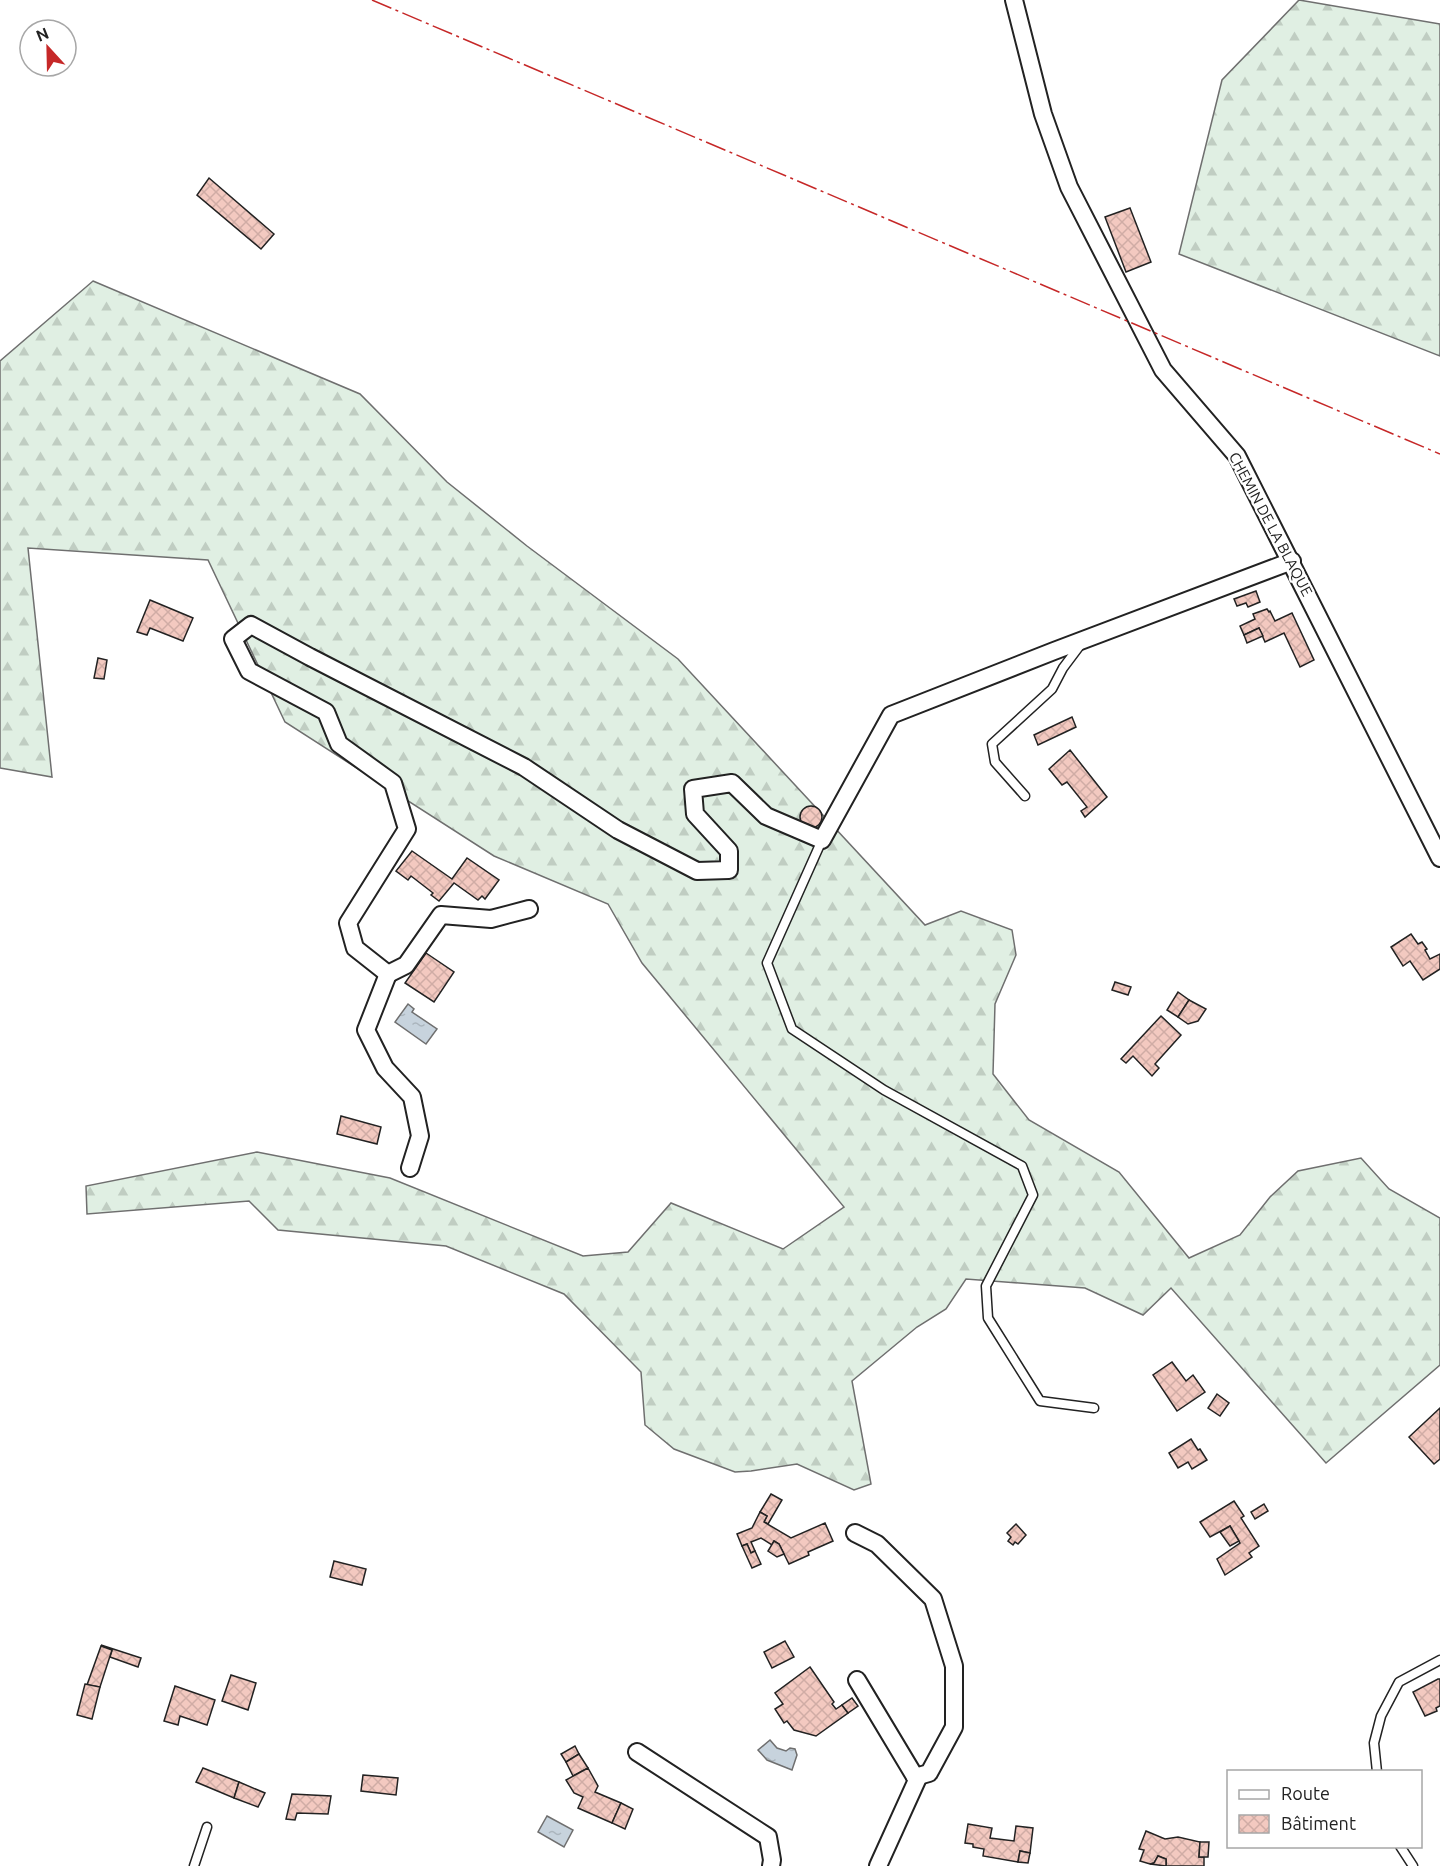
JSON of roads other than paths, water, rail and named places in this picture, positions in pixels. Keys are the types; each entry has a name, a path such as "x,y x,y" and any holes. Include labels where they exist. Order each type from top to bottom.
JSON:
{"street":[{"name":"CHEMIN DE LA BLAQUE","path":"1014,0 1043,114 1069,187 1163,370 1237,456 1440,858"},
{"path":"388,974 355,948 348,923 407,829 393,783 339,744 326,712 249,671 233,639 251,625 524,767 618,830 697,871 729,870 729,851 695,814 693,789 732,783 766,816 822,840 891,715 1292,561"},
{"path":"410,1168 420,1136 412,1097 385,1068 366,1030 388,974 406,965 441,915 491,919 530,909"},
{"path":"855,1533 877,1544 933,1599 954,1666 954,1727 929,1773 915,1777"},
{"path":"857,1680 917,1780 878,1866"},
{"path":"637,1752 768,1837 771,1866"}],"lane":[{"path":"1025,796 995,762 992,744 1052,689 1063,668 1084,639"},
{"path":"822,840 767,963 792,1029 884,1090 1022,1166 1033,1195 986,1286 988,1318 1040,1401 1094,1408"},
{"path":"1377,1770 1374,1743 1381,1716 1399,1682 1440,1660"},
{"path":"194,1866 207,1827"},
{"path":"1401,1848 1413,1866"}],"water":[{"path":"408,1004 414,1009 412,1012 437,1029 426,1044 395,1022"},
{"path":"770,1740 777,1748 786,1751 790,1748 795,1749 797,1755 792,1770 767,1760 758,1750"},
{"path":"547,1816 573,1830 564,1847 538,1832"}]}
